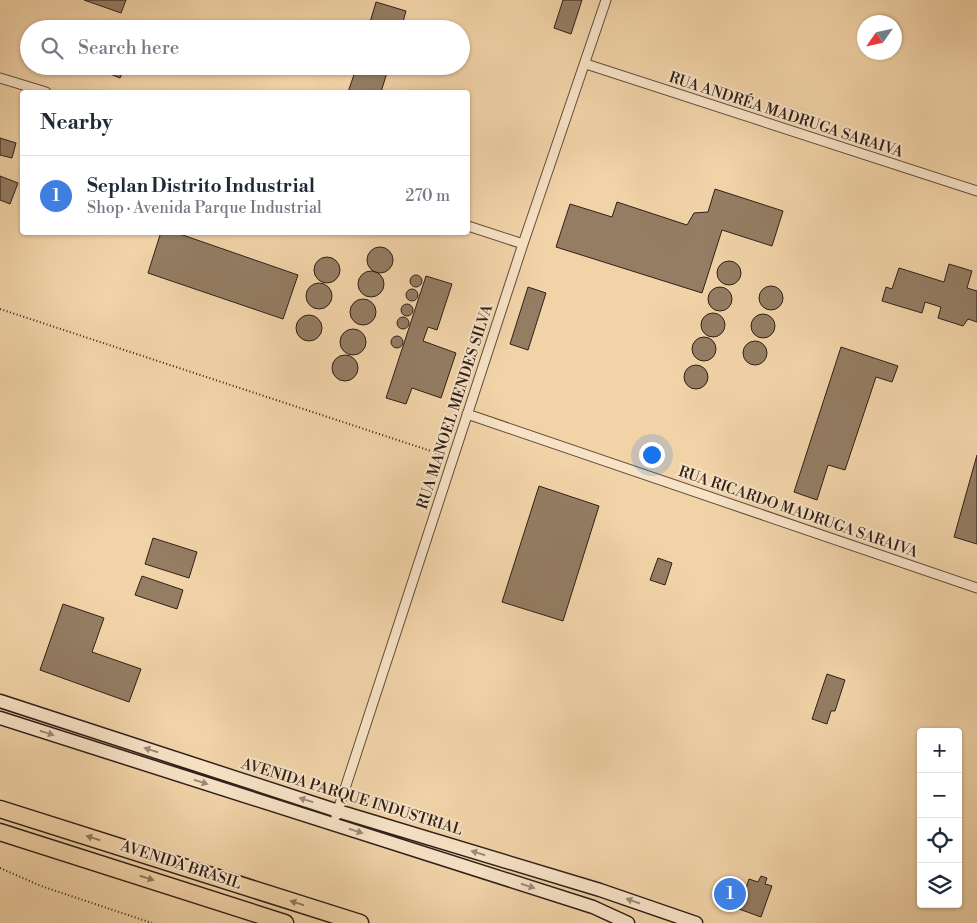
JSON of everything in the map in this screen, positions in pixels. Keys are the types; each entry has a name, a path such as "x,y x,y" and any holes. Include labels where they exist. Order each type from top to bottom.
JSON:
{"highway":[{"name":"AVENIDA BRASIL","path":"0,809 360,923"},
{"name":"AVENIDA BRASIL","path":"0,832 285,923"},
{"path":"194,893 224,912 252,923"}],"main road":[{"name":"AVENIDA PARQUE INDUSTRIAL","path":"0,700 338,811 555,876 696,923"},
{"name":"AVENIDA PARQUE INDUSTRIAL","path":"0,718 593,907 628,923"},
{"path":"123,757 128,742"},
{"path":"550,894 555,876"}],"street":[{"name":"RUA MANOEL MENDES SILVA","path":"334,824 452,458 606,0"},
{"name":"RUA ANDRÉA MADRUGA SARAIVA","path":"586,64 977,191"},
{"path":"0,78 39,90"},
{"path":"470,227 523,244"},
{"name":"RUA RICARDO MADRUGA SARAIVA","path":"467,414 977,588"}],"path":[{"path":"0,309 452,458"},
{"path":"0,868 41,886 152,923"}],"building":[{"path":"84,0 126,0 121,13"},
{"path":"563,0 582,0 571,34 554,28"},
{"path":"376,2 406,11 404,20 371,20"},
{"path":"354,75 386,75 382,90 349,90"},
{"path":"0,138 16,143 12,158 0,155"},
{"path":"0,176 18,183 10,204 0,200"},
{"path":"715,189 783,211 772,246 722,230 702,293 556,247 570,204 612,217 617,202 687,225 694,213 708,212"},
{"path":"160,235 183,235 298,275 283,319 148,273"},
{"path":"380,247 389,251 393,260 389,269 380,273 371,269 367,260 371,251"},
{"path":"327,257 336,261 340,270 336,279 327,283 318,279 314,270 318,261"},
{"path":"729,261 734,262 740,268 740,278 734,284 729,285 724,284 718,278 717,273 718,268 724,262"},
{"path":"949,264 972,271 967,288 977,291 977,322 968,319 963,326 938,318 941,307 925,302 922,313 882,301 886,287 892,289 899,268 944,282"},
{"path":"371,271 380,275 384,284 380,293 371,297 362,293 358,284 362,275"},
{"path":"416,275 422,281 416,287 410,281"},
{"path":"426,276 452,284 437,330 428,327 423,341 456,353 441,398 412,388 406,404 386,398"},
{"path":"319,283 328,287 332,296 328,305 319,309 310,305 306,296 310,287"},
{"path":"771,286 776,287 782,293 782,303 776,309 771,310 766,309 760,303 759,298 760,293 766,287"},
{"path":"528,287 546,293 528,350 510,344"},
{"path":"720,287 725,288 731,294 731,304 725,310 720,311 715,310 709,304 708,299 709,294 715,288"},
{"path":"412,289 418,295 412,301 406,295"},
{"path":"363,299 372,303 376,312 372,321 363,325 354,321 350,312 354,303"},
{"path":"407,304 413,310 407,316 401,310"},
{"path":"713,313 718,314 724,320 724,330 718,336 713,337 708,336 702,330 701,325 702,320 708,314"},
{"path":"763,314 768,315 774,321 774,331 768,337 763,338 758,337 752,331 751,326 752,321 758,315"},
{"path":"309,315 318,319 322,328 318,337 309,341 300,337 296,328 300,319"},
{"path":"403,317 409,323 403,329 397,323"},
{"path":"353,329 362,333 366,342 362,351 353,355 344,351 340,342 344,333"},
{"path":"397,336 403,342 397,348 391,342"},
{"path":"704,337 709,338 715,344 715,354 709,360 704,361 699,360 693,354 692,349 693,344 699,338"},
{"path":"755,341 760,342 766,348 766,358 760,364 755,365 750,364 744,358 743,353 744,348 750,342"},
{"path":"841,347 898,366 892,382 876,377 845,470 828,465 817,500 794,492"},
{"path":"345,355 354,359 358,368 354,377 345,381 336,377 332,368 336,359"},
{"path":"696,365 701,366 707,372 707,382 701,388 696,389 691,388 685,382 684,377 685,372 691,366"},
{"path":"977,455 977,544 954,537"},
{"path":"539,486 599,506 563,621 502,602"},
{"path":"153,538 197,552 189,578 145,564"},
{"path":"658,558 672,563 665,585 650,580"},
{"path":"142,576 183,590 177,609 135,595"},
{"path":"63,604 104,618 92,652 141,669 129,702 40,670"},
{"path":"827,674 845,680 835,711 831,711 827,724 812,719"},
{"path":"761,876 767,878 765,884 772,886 761,917 739,909 749,879 758,882"}],"place":[{"name":"Seplan Distrito Industrial","path":"730,894"}]}
